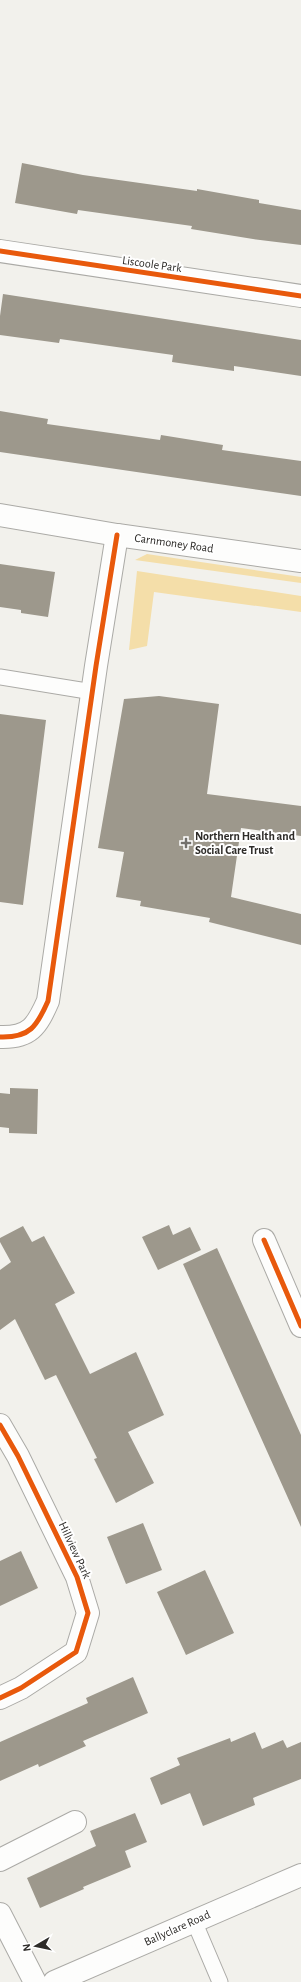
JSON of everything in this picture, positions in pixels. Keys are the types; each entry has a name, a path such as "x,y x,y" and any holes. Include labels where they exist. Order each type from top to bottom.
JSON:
{"street":[{"name":"Liscoole Park","path":"0,251 301,296"},
{"name":"Carnmoney Road","path":"0,515 117,535 301,561"},
{"path":"0,1037 25,1034 40,1021 48,1000 117,535"},
{"path":"264,1240 301,1326"},
{"name":"Hillview Park","path":"0,1424 18,1456 77,1576 88,1613 76,1652 21,1688 0,1698"},
{"path":"0,1860 75,1822"},
{"name":"Ballyclare Road","path":"54,1982 301,1875"},
{"path":"0,1914 35,1982"}],"lane":[{"path":"0,677 93,692"},
{"path":"194,1921 220,1982"}],"shaded area":[{"path":"147,554 301,577 301,583 135,560"},
{"path":"137,571 301,596 301,612 154,592 147,646 129,650"}],"building":[{"path":"22,163 83,175 197,191 197,189 259,200 259,203 301,210 301,245 191,229 192,226 78,210 77,214 15,203"},
{"path":"3,294 301,340 301,376 234,366 234,371 172,362 173,355 60,339 59,343 0,335 0,316"},
{"path":"0,411 48,419 47,424 160,440 161,435 223,445 222,450 301,461 301,496 0,452"},
{"path":"0,564 55,572 48,617 21,613 21,610 0,607"},
{"path":"159,696 219,704 207,794 301,806 301,836 241,828 231,897 301,914 301,945 209,922 210,918 140,906 141,901 116,897 124,852 98,848 124,699"},
{"path":"0,714 46,720 23,905 0,902"},
{"path":"10,1088 38,1089 37,1134 9,1133 9,1128 0,1127 0,1093 10,1094"},
{"path":"169,1225 173,1235 190,1227 201,1250 158,1270 142,1237"},
{"path":"23,1226 32,1242 44,1236 75,1293 55,1304 90,1374 136,1352 164,1415 128,1432 154,1483 116,1503 94,1459 97,1458 56,1375 45,1380 15,1319 0,1330 0,1270 11,1262 0,1242 0,1238"},
{"path":"217,1248 301,1435 301,1527 183,1264"},
{"path":"143,1523 162,1570 126,1584 107,1537"},
{"path":"21,1551 38,1588 0,1606 0,1561"},
{"path":"205,1570 234,1633 186,1655 157,1592"},
{"path":"133,1677 148,1713 83,1741 86,1746 39,1767 38,1764 0,1781 0,1742 88,1703 86,1698"},
{"path":"255,1732 262,1749 283,1740 287,1748 301,1742 301,1779 253,1798 255,1805 203,1826 190,1793 161,1805 150,1778 180,1765 177,1758 230,1738 231,1742"},
{"path":"135,1813 147,1842 125,1851 131,1867 83,1887 84,1889 40,1908 27,1878 96,1846 90,1831"}],"cycle path":[{"path":"0,251 301,296"},
{"path":"0,1037 19,1035 31,1029 36,1024 48,1001 96,666 117,535"},
{"path":"264,1240 301,1326"},
{"path":"0,1425 18,1456 77,1577 88,1613 76,1652 21,1688 0,1698"}],"place":[{"name":"Northern Health and Social Care Trust","path":"186,843"}]}
